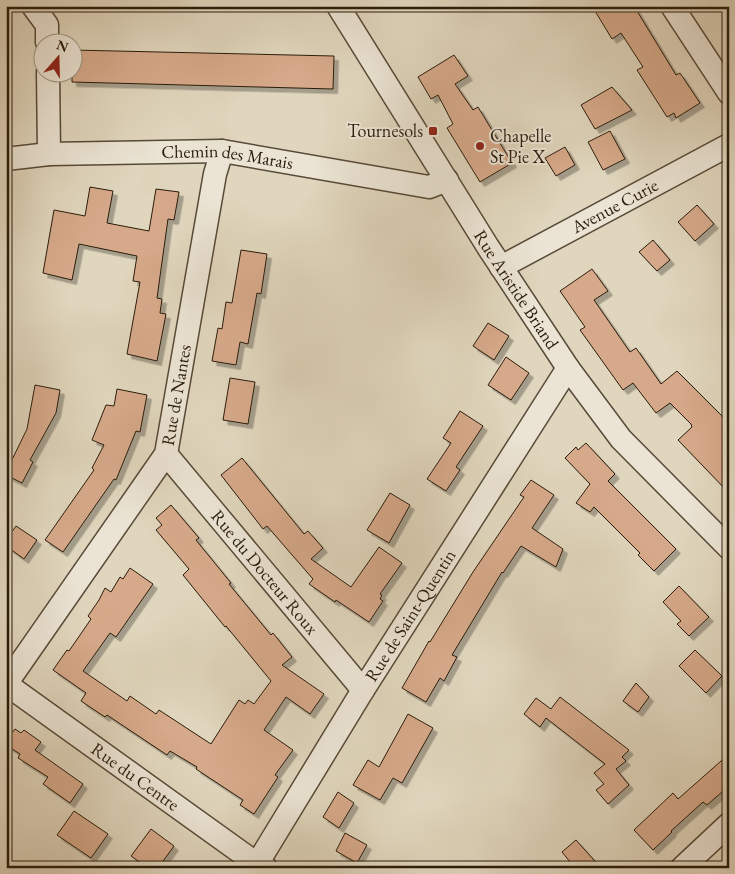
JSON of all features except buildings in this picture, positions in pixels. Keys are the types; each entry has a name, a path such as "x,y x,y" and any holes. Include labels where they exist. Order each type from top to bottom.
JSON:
{"street":[{"path":"33,6 47,25 47,32"},
{"name":"Rue Aristide Briand","path":"338,6 501,267 568,368 621,439 729,548"},
{"path":"672,6 729,93"},
{"path":"48,82 49,154"},
{"name":"Avenue Curie","path":"501,267 729,145"},
{"name":"Chemin des Marais","path":"6,159 49,154 222,150 429,187 447,180"},
{"name":"Rue de Nantes","path":"6,684 166,454 215,174 222,150"},
{"name":"Rue de Saint-Quentin","path":"262,866 362,690 568,368"},
{"name":"Rue du Docteur Roux","path":"166,454 362,690"},
{"name":"Rue du Centre","path":"6,684 262,866"},
{"path":"682,868 729,824"}],"place":[{"name":"Tournesols","path":"433,131"},
{"name":"Chapelle St Pie X","path":"480,146"}]}
